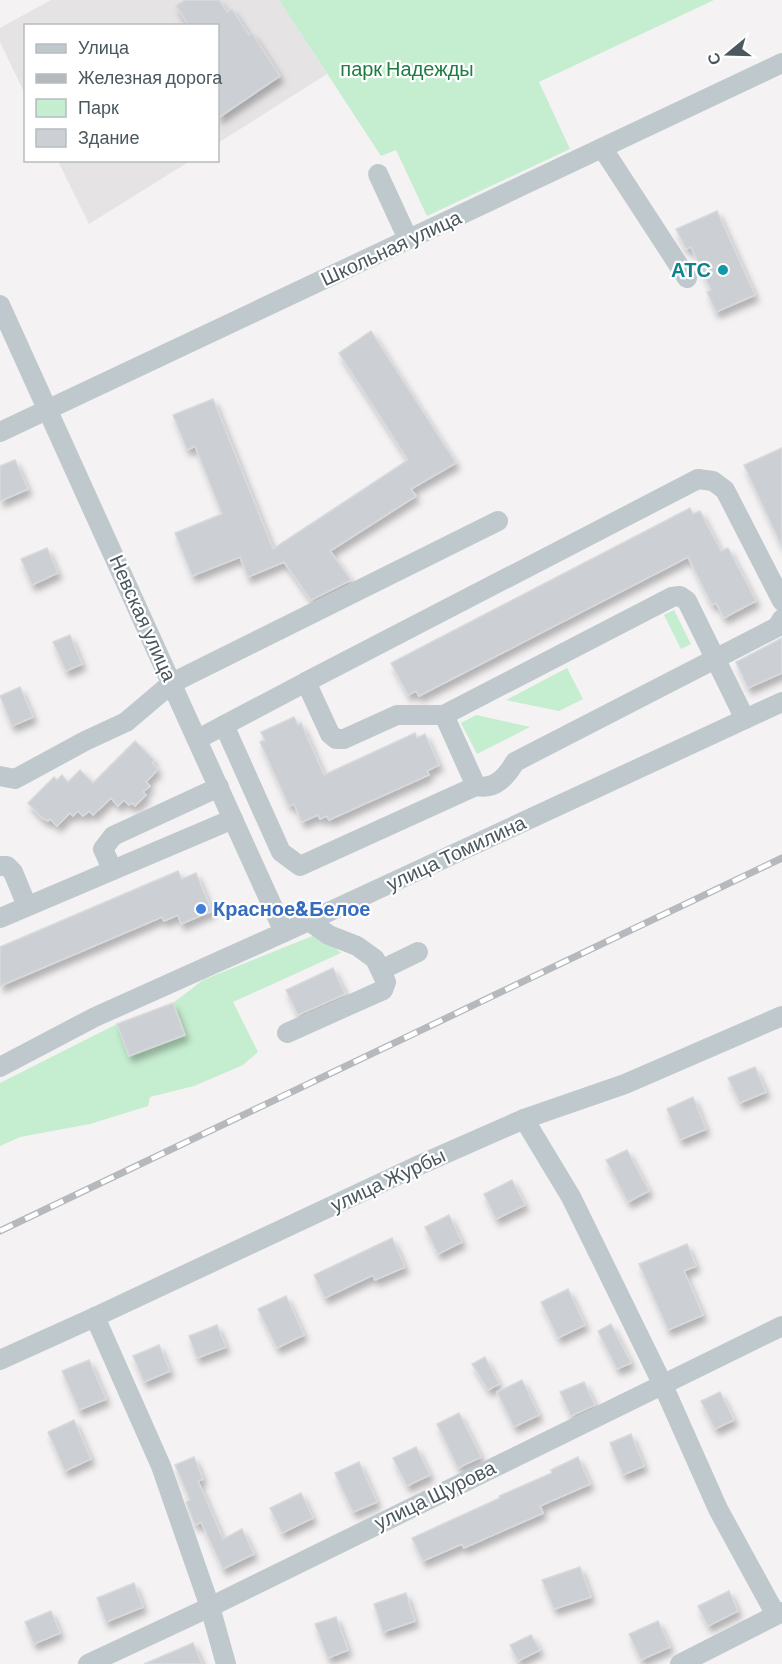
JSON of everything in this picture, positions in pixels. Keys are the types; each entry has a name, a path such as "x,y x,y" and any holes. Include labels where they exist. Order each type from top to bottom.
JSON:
{"street":[{"name":"Школьная улица","path":"0,432 782,63"},
{"path":"603,149 687,278"},
{"path":"378,174 408,239"},
{"name":"Невская улица","path":"0,305 5,329 49,409 284,932"},
{"path":"198,739 698,479 713,481 725,490 782,601"},
{"path":"0,776 15,779 85,741 126,722 172,683 498,521"},
{"path":"306,682 330,734 336,739 344,739 397,715 444,715 672,597 680,596 687,601 745,719"},
{"path":"224,725 282,852 300,866 476,786 484,788 505,778 515,762 777,627 782,619"},
{"name":"улица Томилина","path":"0,1067 95,1017 309,921 782,702"},
{"path":"444,715 476,786"},
{"path":"112,869 103,849 113,836 219,787"},
{"path":"0,918 233,819"},
{"path":"0,866 7,866 13,872 27,906"},
{"path":"287,1033 383,990 386,982 375,959 357,946 329,935 309,921"},
{"path":"381,970 418,952"},
{"name":"улица Журбы","path":"0,1360 415,1167 524,1119 626,1083 782,1016"},
{"path":"524,1119 571,1197 662,1383 718,1509 779,1613 680,1664"},
{"path":"95,1317 161,1466 210,1607 226,1664"},
{"name":"улица Щурова","path":"88,1664 210,1607 782,1326"}],"shaded area":[{"path":"51,0 279,0 327,74 219,142 219,24 24,24 24,92 0,42 0,28"},
{"path":"58,162 188,162 89,224"}],"green space":[{"name":"парк Надежды","path":"279,0 714,0 539,82 570,149 427,216 396,150 381,156"},
{"path":"674,610 691,644 681,649 664,615"},
{"path":"567,668 583,699 559,711 506,700"},
{"path":"476,715 530,727 477,754 461,723"},
{"path":"320,933 341,953 233,1002 258,1052 243,1065 194,1086 150,1097 148,1106 90,1124 20,1137 0,1146 0,1083 117,1024 129,1056 185,1035 173,1003 203,980"}],"building":[{"path":"185,0 219,0 227,12 232,9 249,35 252,33 280,76 219,117 219,24 188,24 176,6"},
{"name":"АТС","path":"717,211 755,295 716,312 707,292 711,290 691,247 686,249 676,229"},
{"path":"371,331 456,463 411,489 416,496 330,551 351,580 311,600 284,562 248,577 240,557 192,576 175,533 222,514 195,446 187,450 173,415 213,399 273,549 408,460 339,353"},
{"path":"782,448 782,547 744,465"},
{"path":"15,460 28,489 0,501 0,466"},
{"path":"690,508 693,514 700,511 721,551 728,548 756,601 724,618 716,603 712,605 688,557 419,696 416,691 408,695 391,663"},
{"path":"47,548 58,573 32,585 21,559"},
{"path":"70,635 82,664 66,671 53,642"},
{"path":"782,638 782,673 748,688 736,662"},
{"path":"20,687 33,717 12,726 0,696"},
{"path":"294,717 298,725 301,723 324,775 415,733 417,738 425,734 439,765 427,771 429,775 329,820 327,816 320,819 318,815 302,822 294,804 289,806 260,742 265,740 261,732"},
{"path":"135,741 154,760 152,763 158,769 146,782 150,786 143,792 146,795 135,806 132,803 129,805 124,800 118,806 111,798 93,815 89,811 83,816 78,811 73,816 70,813 57,826 50,819 48,821 42,818 28,803 54,777 57,780 62,775 68,782 80,770 93,783"},
{"path":"178,871 182,879 196,873 212,911 181,924 178,915 164,921 162,917 0,986 0,947"},
{"path":"333,968 345,994 298,1015 286,990"},
{"path":"173,1003 185,1035 129,1056 117,1024"},
{"path":"755,1067 766,1092 740,1103 728,1078"},
{"path":"693,1097 706,1129 680,1140 667,1109"},
{"path":"627,1150 649,1191 628,1202 606,1160"},
{"path":"512,1180 525,1205 496,1219 484,1194"},
{"path":"449,1215 462,1242 438,1254 425,1227"},
{"path":"392,1238 405,1267 375,1280 373,1275 325,1298 314,1275"},
{"path":"687,1244 696,1266 684,1271 703,1315 668,1330 639,1264"},
{"path":"568,1289 585,1325 558,1338 541,1302"},
{"path":"286,1296 304,1335 277,1348 258,1309"},
{"path":"611,1324 631,1363 617,1369 598,1331"},
{"path":"217,1325 226,1347 197,1358 189,1336"},
{"path":"159,1345 170,1371 144,1382 133,1356"},
{"path":"485,1357 499,1384 488,1390 472,1364"},
{"path":"89,1360 106,1399 79,1410 62,1371"},
{"path":"522,1380 539,1415 514,1427 497,1392"},
{"path":"584,1382 595,1405 571,1416 560,1392"},
{"path":"720,1392 734,1420 715,1429 701,1401"},
{"path":"459,1413 481,1457 458,1468 437,1424"},
{"path":"74,1420 91,1459 65,1471 48,1432"},
{"path":"631,1434 644,1466 623,1475 610,1443"},
{"path":"416,1447 430,1475 407,1486 393,1458"},
{"path":"194,1457 203,1479 198,1481 223,1539 242,1529 254,1554 223,1569 201,1522 195,1525 186,1502 190,1500 175,1465"},
{"path":"578,1457 590,1484 540,1506 543,1513 464,1548 462,1544 423,1561 412,1538 552,1473 551,1470"},
{"path":"359,1462 377,1502 353,1512 335,1473"},
{"path":"301,1493 313,1518 282,1533 270,1508"},
{"path":"580,1567 591,1597 554,1609 542,1580"},
{"path":"134,1583 143,1607 106,1622 97,1598"},
{"path":"729,1591 738,1611 708,1626 698,1606"},
{"path":"406,1593 415,1621 383,1632 374,1604"},
{"path":"51,1611 60,1633 34,1644 25,1622"},
{"path":"336,1617 348,1650 328,1658 315,1624"},
{"path":"658,1621 670,1647 641,1660 629,1634"},
{"path":"531,1635 540,1650 518,1661 510,1645"},
{"path":"193,1643 202,1664 144,1664"}],"railway":[{"path":"0,1231 782,858"}],"place":[{"name":"АТС","path":"723,270"},
{"name":"Красное&Белое","path":"201,909"}]}
